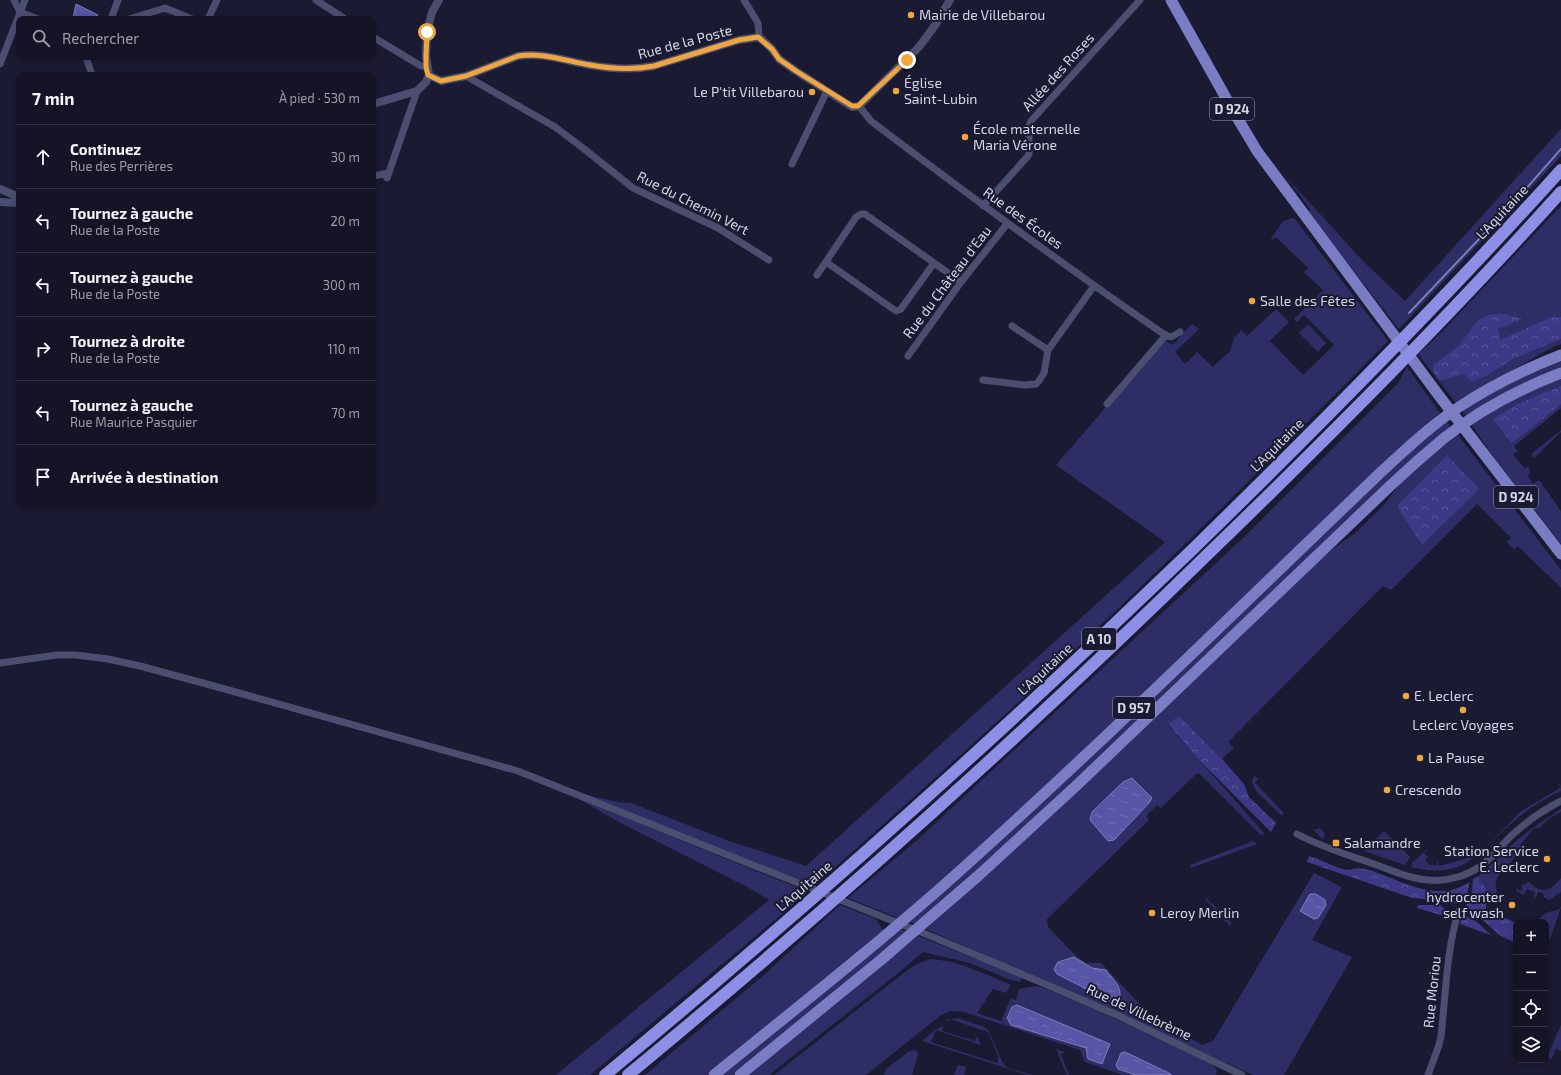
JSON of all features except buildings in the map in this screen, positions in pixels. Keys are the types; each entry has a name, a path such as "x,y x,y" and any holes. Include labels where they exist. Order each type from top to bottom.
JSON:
{"highway":[{"name":"L'Aquitaine","path":"605,1075 721,978 849,867 1088,649 1217,526 1339,404 1484,254 1561,170"},
{"name":"L'Aquitaine","path":"628,1075 725,994 853,882 980,769 1114,645 1338,426 1461,300 1561,192"}],"main road":[{"name":"D 924","path":"1171,0 1231,108 1257,151 1440,398 1561,554"},
{"name":"D 957","path":"714,1075 873,945 962,868 1094,746 1379,474 1426,432 1459,407 1480,394 1526,370 1561,356"},
{"name":"D 957","path":"740,1075 882,959 978,876 1077,785 1390,486 1436,445 1469,421 1511,395 1561,373"}],"street":[{"path":"14,0 20,12 30,16"},
{"path":"18,16 25,0"},
{"path":"112,16 118,0"},
{"path":"209,16 217,0"},
{"path":"316,0 340,16"},
{"path":"376,176 388,175 417,91 426,82 427,32 432,12 439,0"},
{"path":"744,0 758,23 758,37 772,49 779,59 852,106 858,106 919,47 950,0"},
{"name":"Allée des Roses","path":"983,206 1028,156 1029,126 1031,121 1140,0"},
{"path":"139,16 165,8 185,16"},
{"path":"0,64 16,22"},
{"name":"Rue de la Poste","path":"427,71 441,81 466,76 518,56 527,55 546,56 591,66 640,69 739,40 758,37"},
{"path":"376,39 427,71"},
{"path":"87,60 91,72"},
{"name":"Rue du Chemin Vert","path":"466,76 555,127 632,188 718,228 769,260"},
{"path":"376,103 417,91"},
{"path":"792,164 827,91"},
{"name":"Rue des Écoles","path":"858,106 871,121 1007,224 1166,336"},
{"path":"0,190 16,197"},
{"path":"0,202 16,203"},
{"path":"817,275 856,217 865,214 961,282"},
{"name":"Rue du Château d'Eau","path":"908,356 961,282 1007,224"},
{"path":"826,262 896,311 901,309 934,263"},
{"path":"983,380 1025,385 1036,384 1043,377 1048,350 1094,286"},
{"path":"1012,326 1048,350"},
{"path":"1108,404 1166,336 1174,336 1180,332"},
{"name":"Rue de Villebrème","path":"0,663 36,657 76,655 108,659 214,686 518,771 854,905 1023,975 1118,1016 1226,1071 1242,1075"},
{"path":"1297,834 1319,845 1406,875 1430,881 1442,880 1455,878 1481,866 1523,826 1561,801"},
{"name":"Rue Moriou","path":"1428,1075 1436,1056 1441,1036 1448,962 1459,910"}],"shaded area":[{"path":"1561,129 1561,156 1399,329 1309,214 1310,209 1287,178 1363,261 1405,301"},
{"path":"1561,206 1561,317 1551,317 1501,339 1498,329 1523,319 1478,320 1458,346 1433,365 1440,381 1464,374 1488,375 1513,359 1561,339 1561,344 1551,348 1456,403 1418,354 1438,336"},
{"path":"1292,218 1295,219 1388,341 1213,517 1142,586 998,721 815,885 582,794 618,802 631,803 729,841 806,866 1165,542 1056,465 1164,340 1173,345 1192,324 1199,329 1175,352 1185,364 1197,352 1213,367 1230,351 1234,338 1241,330 1247,336 1276,309 1289,322 1270,341 1303,375 1334,345 1304,315 1297,322 1294,319 1323,290 1304,272 1308,268 1276,237 1272,240 1271,239 1283,221"},
{"path":"1308,324 1326,343 1318,352 1299,333"},
{"path":"1561,359 1561,368 1467,417 1462,411 1510,383"},
{"path":"1407,367 1440,413 1364,481 1076,757 898,918 848,898 915,842 1243,538 1398,383"},
{"path":"1561,379 1561,408 1514,446 1518,451 1513,454 1525,469 1529,466 1530,474 1527,475 1533,484 1539,480 1561,511 1561,544 1494,458 1472,425 1515,399"},
{"path":"1447,422 1451,427 976,872 917,925 908,921 1418,444"},
{"path":"1561,430 1561,432 1534,458 1531,454"},
{"path":"1458,435 1561,570 1561,588 1518,546 1514,549 1506,542 1511,538 1477,504 1391,590 1383,586 1228,742 1234,748 1222,759 1179,716 1168,725 1265,834 1261,835 1200,774 1196,774 1161,808 1157,805 1146,816 1149,820 1047,919 1048,927 1076,956 1086,963 1101,963 1151,1016 1202,1045 1213,1041 1314,873 1342,887 1312,940 1352,957 1284,1075 1253,1075 926,929 1014,849 1323,556 1354,534 1384,505 1399,485 1426,460"},
{"path":"1254,775 1258,779 1255,783 1284,813 1282,816 1256,791 1252,782"},
{"path":"1560,783 1561,791 1539,802 1524,813 1484,849 1520,812 1560,788"},
{"path":"579,799 808,892 590,1075 556,1075 769,900 753,890 617,821"},
{"path":"1561,809 1561,812 1548,819 1540,828 1534,828 1521,844 1522,849 1497,878 1496,900 1486,901 1487,891 1483,884 1479,883 1477,877 1524,834"},
{"path":"1319,828 1325,833 1323,840 1314,830"},
{"path":"1384,831 1410,857 1405,865 1364,851"},
{"path":"1253,841 1257,844 1191,868 1190,865"},
{"path":"1431,845 1424,853 1428,857 1425,860 1430,865 1437,865 1437,860 1439,866 1465,859 1484,849 1472,859 1460,866 1447,870 1431,870 1411,867 1412,863"},
{"path":"1561,878 1561,892 1549,900 1544,898 1543,893 1538,892 1537,896 1534,898 1535,892 1527,889 1524,895 1516,891 1518,888 1519,891 1523,890 1521,886 1529,882 1538,889 1546,890 1554,886"},
{"path":"1204,898 1206,898 1231,923 1230,926"},
{"path":"840,905 876,919 883,930 707,1075 645,1075 764,975"},
{"path":"1561,907 1550,939 1549,919 1539,919 1544,914 1558,910"},
{"path":"900,929 908,932 733,1075 721,1075"},
{"path":"918,936 1022,977 1020,982 1011,980 970,963 923,952 769,1075 748,1075"},
{"path":"931,959 962,965 1011,985 1006,993 993,989 977,1013 1001,1021 1011,998 1016,1000 1019,989 1036,986 1044,988 1094,1009 1211,1063 1217,1070 1216,1075 1123,1075 1085,1062 1080,1050 964,1012 951,1011 941,1015 866,1075 774,1075 905,972 917,964"},
{"path":"958,1018 984,1027 988,1030 1003,1063 1008,1068 1032,1075 1028,1075 922,1041 936,1029 943,1026 942,1031 975,1041 977,1036 981,1045 936,1030 931,1042 997,1063 999,1058 988,1032 951,1019"},
{"path":"1561,1025 1561,1051 1556,1049 1551,1060 1549,1058 1549,1052"},
{"path":"1056,1049 1065,1052 1061,1054 1069,1075 1067,1075"},
{"path":"914,1050 918,1055 912,1075 884,1075 886,1069 908,1052"},
{"path":"958,1065 966,1067 964,1075 954,1075"}],"green space":[{"path":"1506,314 1523,319 1498,329 1501,339 1551,317 1561,317 1561,339 1513,359 1488,375 1472,382 1464,374 1440,381 1434,373 1433,365 1458,346 1478,320 1488,315"},
{"path":"1561,386 1561,404 1512,443 1493,419 1519,403"},
{"path":"1447,455 1479,489 1422,545 1397,506"},
{"path":"1179,716 1222,759 1244,784 1249,797 1276,823 1271,832 1200,761 1168,724"},
{"path":"1309,856 1347,870 1357,868 1365,869 1417,888 1443,891 1457,888 1470,882 1467,894 1459,904 1445,901 1412,898 1307,862"},
{"path":"1477,877 1480,880 1479,883 1483,884 1487,891 1486,909 1513,922 1513,942 1499,935 1482,919 1465,908 1472,893 1473,879"},
{"path":"1418,905 1440,905 1450,914 1451,918 1417,908"},
{"path":"1466,916 1477,922 1491,935 1460,924 1462,917"}],"water":[{"path":"76,4 98,15 96,16 73,16"},
{"path":"1132,778 1152,798 1114,840 1108,841 1090,820 1092,812 1123,782"},
{"path":"1310,894 1316,894 1325,900 1326,905 1318,918 1314,919 1300,911"},
{"path":"1074,957 1092,968 1106,970 1119,988 1120,996 1118,1000 1110,1001 1057,974 1054,969 1058,962"},
{"path":"1017,1005 1110,1044 1102,1064 1088,1059 1086,1048 1011,1025 1007,1018 1012,1007"},
{"path":"1125,1052 1171,1075 1136,1075 1118,1069 1116,1065 1121,1053"}],"waterway":[{"path":"1409,313 1517,199 1561,149"}],"place":[{"name":"Mairie de Villebarou","path":"911,15"},
{"name":"Église Saint-Lubin","path":"896,91"},
{"name":"Le P'tit Villebarou","path":"812,92"},
{"name":"École maternelle Maria Vérone","path":"965,137"},
{"name":"Salle des Fêtes","path":"1252,301"},
{"name":"E. Leclerc","path":"1406,696"},
{"name":"Leclerc Voyages","path":"1463,710"},
{"name":"La Pause","path":"1420,758"},
{"name":"Crescendo","path":"1387,790"},
{"name":"Salamandre","path":"1336,843"},
{"name":"Station Service E. Leclerc","path":"1547,859"},
{"name":"hydrocenter self wash","path":"1512,905"},
{"name":"Leroy Merlin","path":"1152,913"}],"route":[{"path":"427,32 426,67 428,75 441,81 466,76 518,56 527,55 546,56 591,66 640,69 710,50 739,40 758,37 772,49 779,59 852,106 858,106 907,60"}]}
